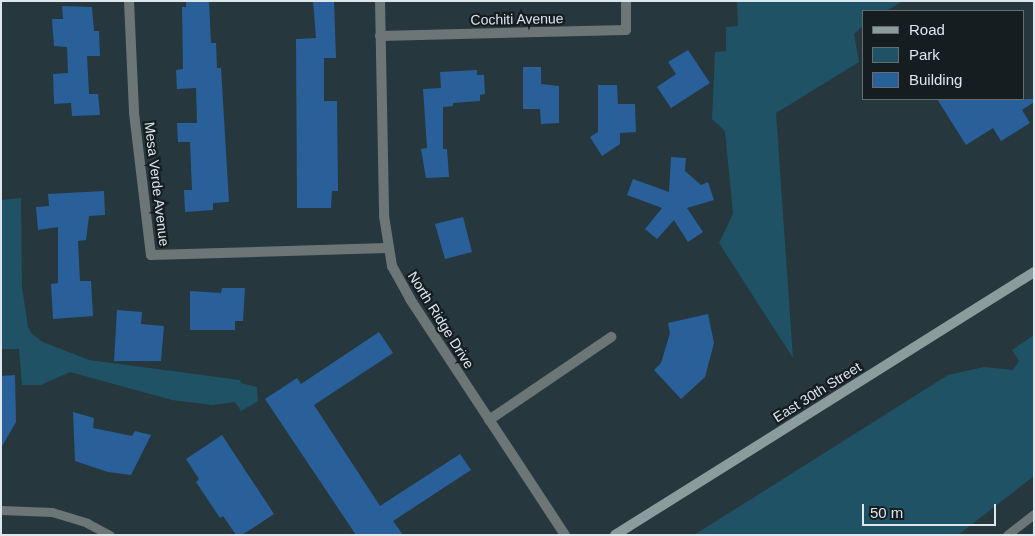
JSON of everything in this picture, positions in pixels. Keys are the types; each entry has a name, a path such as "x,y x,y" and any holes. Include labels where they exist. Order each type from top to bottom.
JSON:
{"main road":[{"name":"East 30th Street","path":"615,535 1034,272"}],"street":[{"name":"Mesa Verde Avenue","path":"129,1 134,113 151,254 387,248"},
{"name":"North Ridge Drive","path":"380,1 384,216 387,248 392,266 410,300 565,535"},
{"name":"Cochiti Avenue","path":"380,36 626,30 626,1"},
{"path":"488,420 612,336"}],"lane":[{"path":"1,510 52,512 87,523 110,535"},
{"path":"1007,535 1034,514"}],"green space":[{"path":"737,1 903,1 888,10 862,10 862,27 854,34 859,62 776,113 793,358 719,243 733,214 725,131 712,119 715,52 726,51 726,27 738,26"},
{"path":"21,198 22,287 28,327 32,334 43,342 89,360 240,380 241,383 257,387 258,401 241,411 235,402 213,405 172,400 70,372 41,385 22,385 19,349 1,349 1,200"},
{"path":"1034,335 1034,476 958,535 694,535 948,375 984,367 1013,370 1019,361 1012,350"}],"building":[{"path":"186,1 209,1 211,43 216,43 217,68 221,68 229,202 213,203 213,210 185,212 184,190 192,190 190,142 178,142 177,123 197,123 196,88 177,89 176,70 183,69 182,7 186,7"},
{"path":"313,1 334,1 336,58 324,58 324,101 337,101 338,191 332,191 331,208 297,208 296,39 316,38"},
{"path":"62,6 92,7 94,31 99,31 100,56 87,56 89,94 98,94 100,115 72,116 71,103 54,104 53,74 68,73 67,47 54,46 52,19 63,19"},
{"path":"688,50 710,83 671,108 657,87 676,74 668,62"},
{"path":"523,67 541,67 541,84 559,86 559,123 541,124 540,109 523,109"},
{"path":"477,70 477,75 484,75 485,94 480,95 480,101 453,103 453,106 443,107 443,149 447,149 449,177 426,178 421,149 427,148 423,89 441,88 440,72"},
{"path":"598,85 617,85 618,104 635,104 636,132 620,133 620,144 602,156 590,137 598,132"},
{"path":"1034,99 1034,102 1022,110 1030,123 1001,141 993,128 966,145 938,100"},
{"path":"671,157 686,158 685,171 701,185 708,182 714,200 687,208 703,232 688,242 674,220 657,239 645,229 662,208 627,195 633,179 669,192"},
{"path":"104,191 105,215 89,216 86,240 78,241 80,281 91,281 93,316 53,319 51,284 58,283 58,227 38,230 36,207 49,206 48,194"},
{"path":"463,217 472,252 445,259 435,224"},
{"path":"222,288 245,288 243,321 235,321 235,330 190,330 190,291 221,293"},
{"path":"117,310 142,312 141,324 164,326 161,361 114,361"},
{"path":"708,314 714,343 705,377 681,399 654,370 661,363 670,333 668,323"},
{"path":"379,332 393,353 314,405 380,506 460,454 471,470 393,521 403,535 356,535 265,399 297,378 301,384"},
{"path":"15,375 16,422 1,448 1,376"},
{"path":"73,412 94,418 93,428 132,436 135,431 151,435 131,475 108,472 75,461"},
{"path":"222,435 274,514 242,535 236,535 223,516 220,518 196,482 199,479 186,459"}]}
